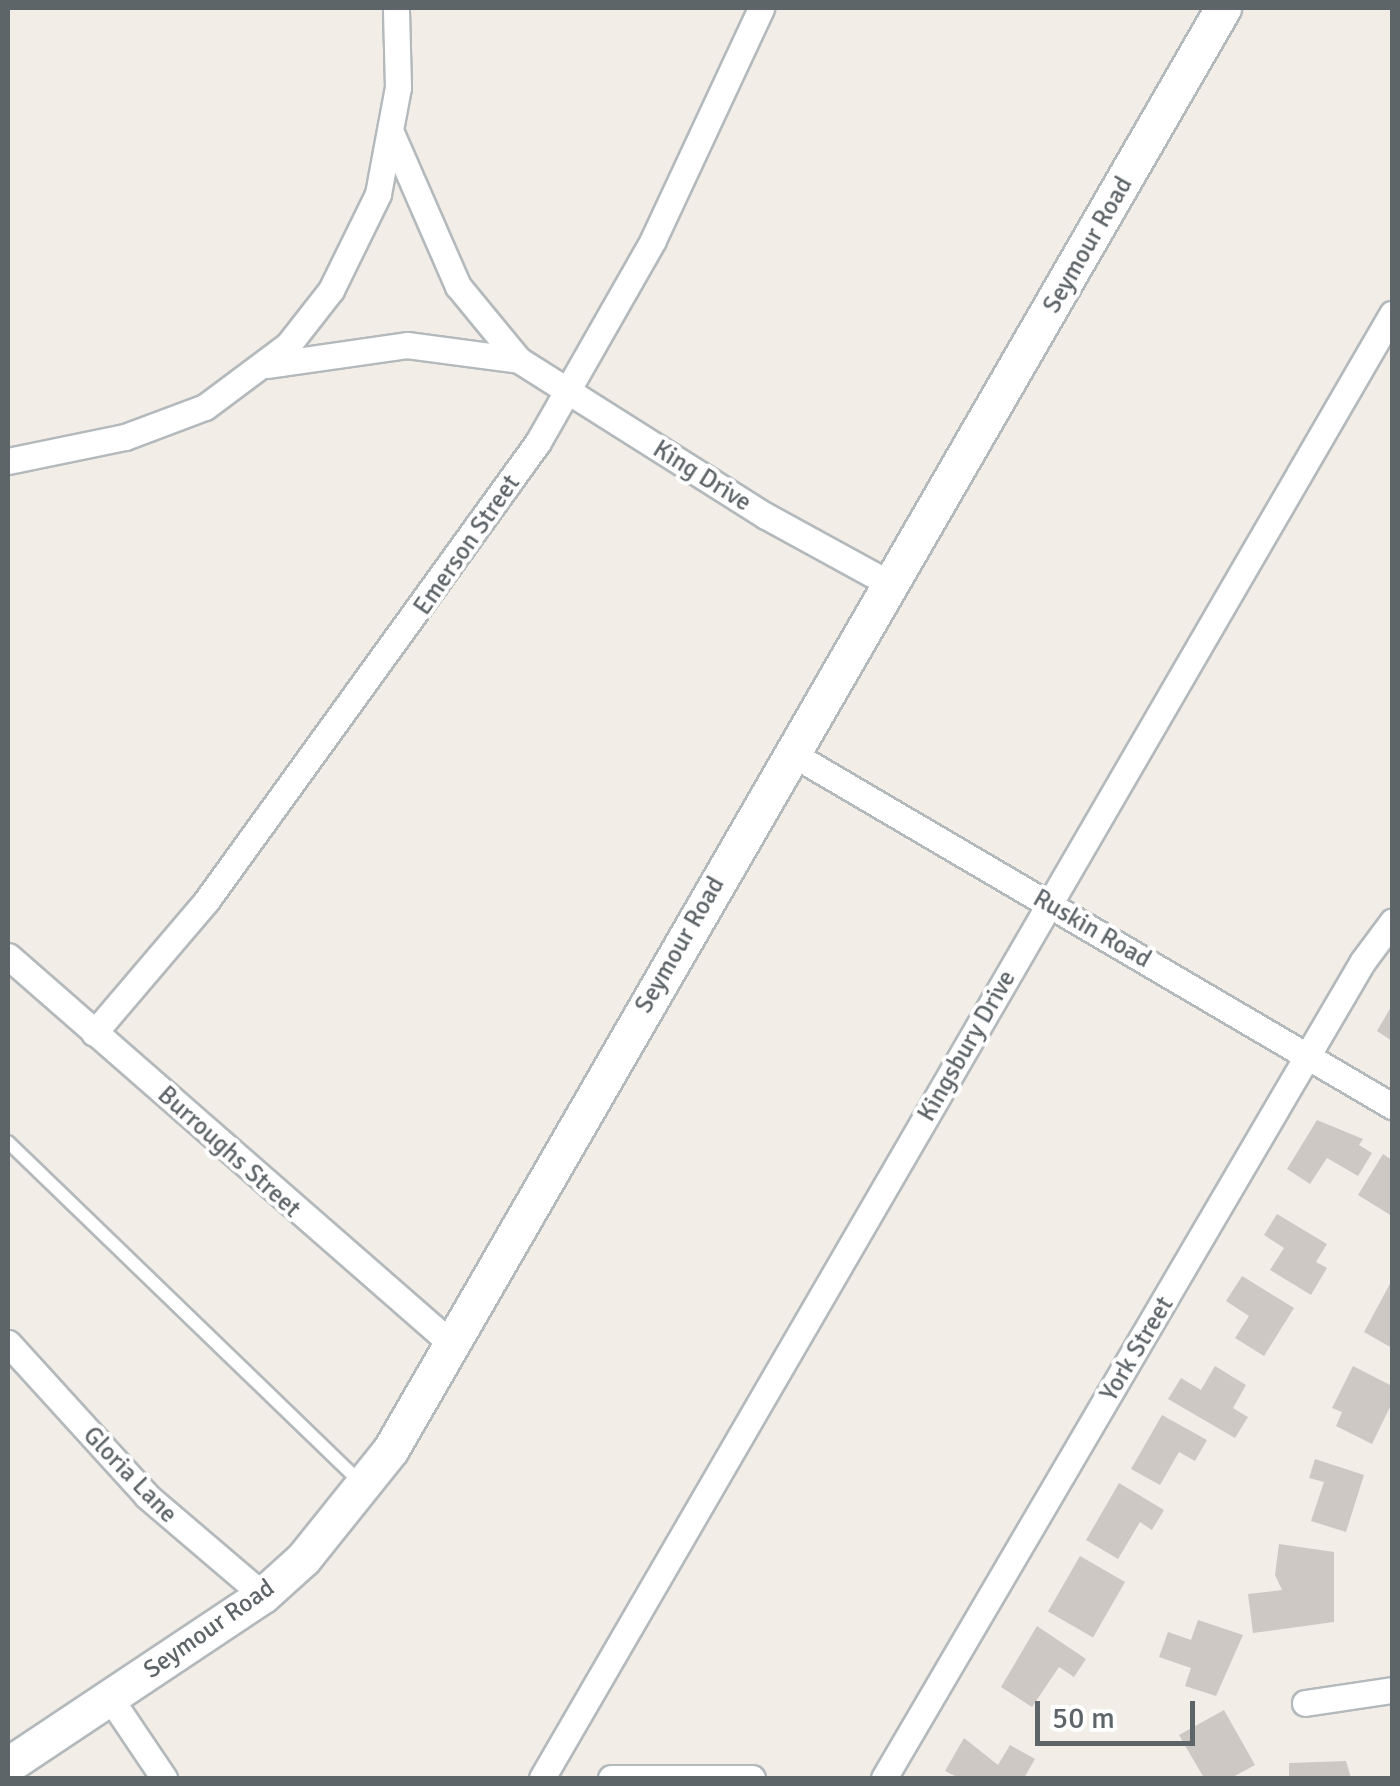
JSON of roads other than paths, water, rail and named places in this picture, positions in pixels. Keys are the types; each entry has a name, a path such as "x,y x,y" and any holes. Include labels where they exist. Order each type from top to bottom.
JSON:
{"street":[{"path":"8,461 166,423 231,392 268,364 310,319 364,230 392,135 396,8"},
{"name":"Emerson Street","path":"94,1032 207,900 372,681 566,396 653,240 761,8"},
{"name":"Seymour Road","path":"8,1765 263,1595 364,1486 453,1345 1222,8"},
{"name":"King Drive","path":"392,135 458,286 519,360 566,396 890,584"},
{"name":"Kingsbury Drive","path":"542,1778 1392,314"},
{"name":"King Drive","path":"268,364 408,345 519,360"},
{"name":"Ruskin Road","path":"791,754 1392,1106"},
{"name":"York Street","path":"884,1778 1392,922"},
{"name":"Burroughs Street","path":"8,956 453,1345"},
{"name":"Gloria Lane","path":"8,1343 148,1496 263,1595"},
{"path":"1305,1703 1392,1690"},
{"path":"110,1698 164,1778"},
{"path":"611,1778 752,1778"}],"lane":[{"path":"8,1142 364,1486"}]}
